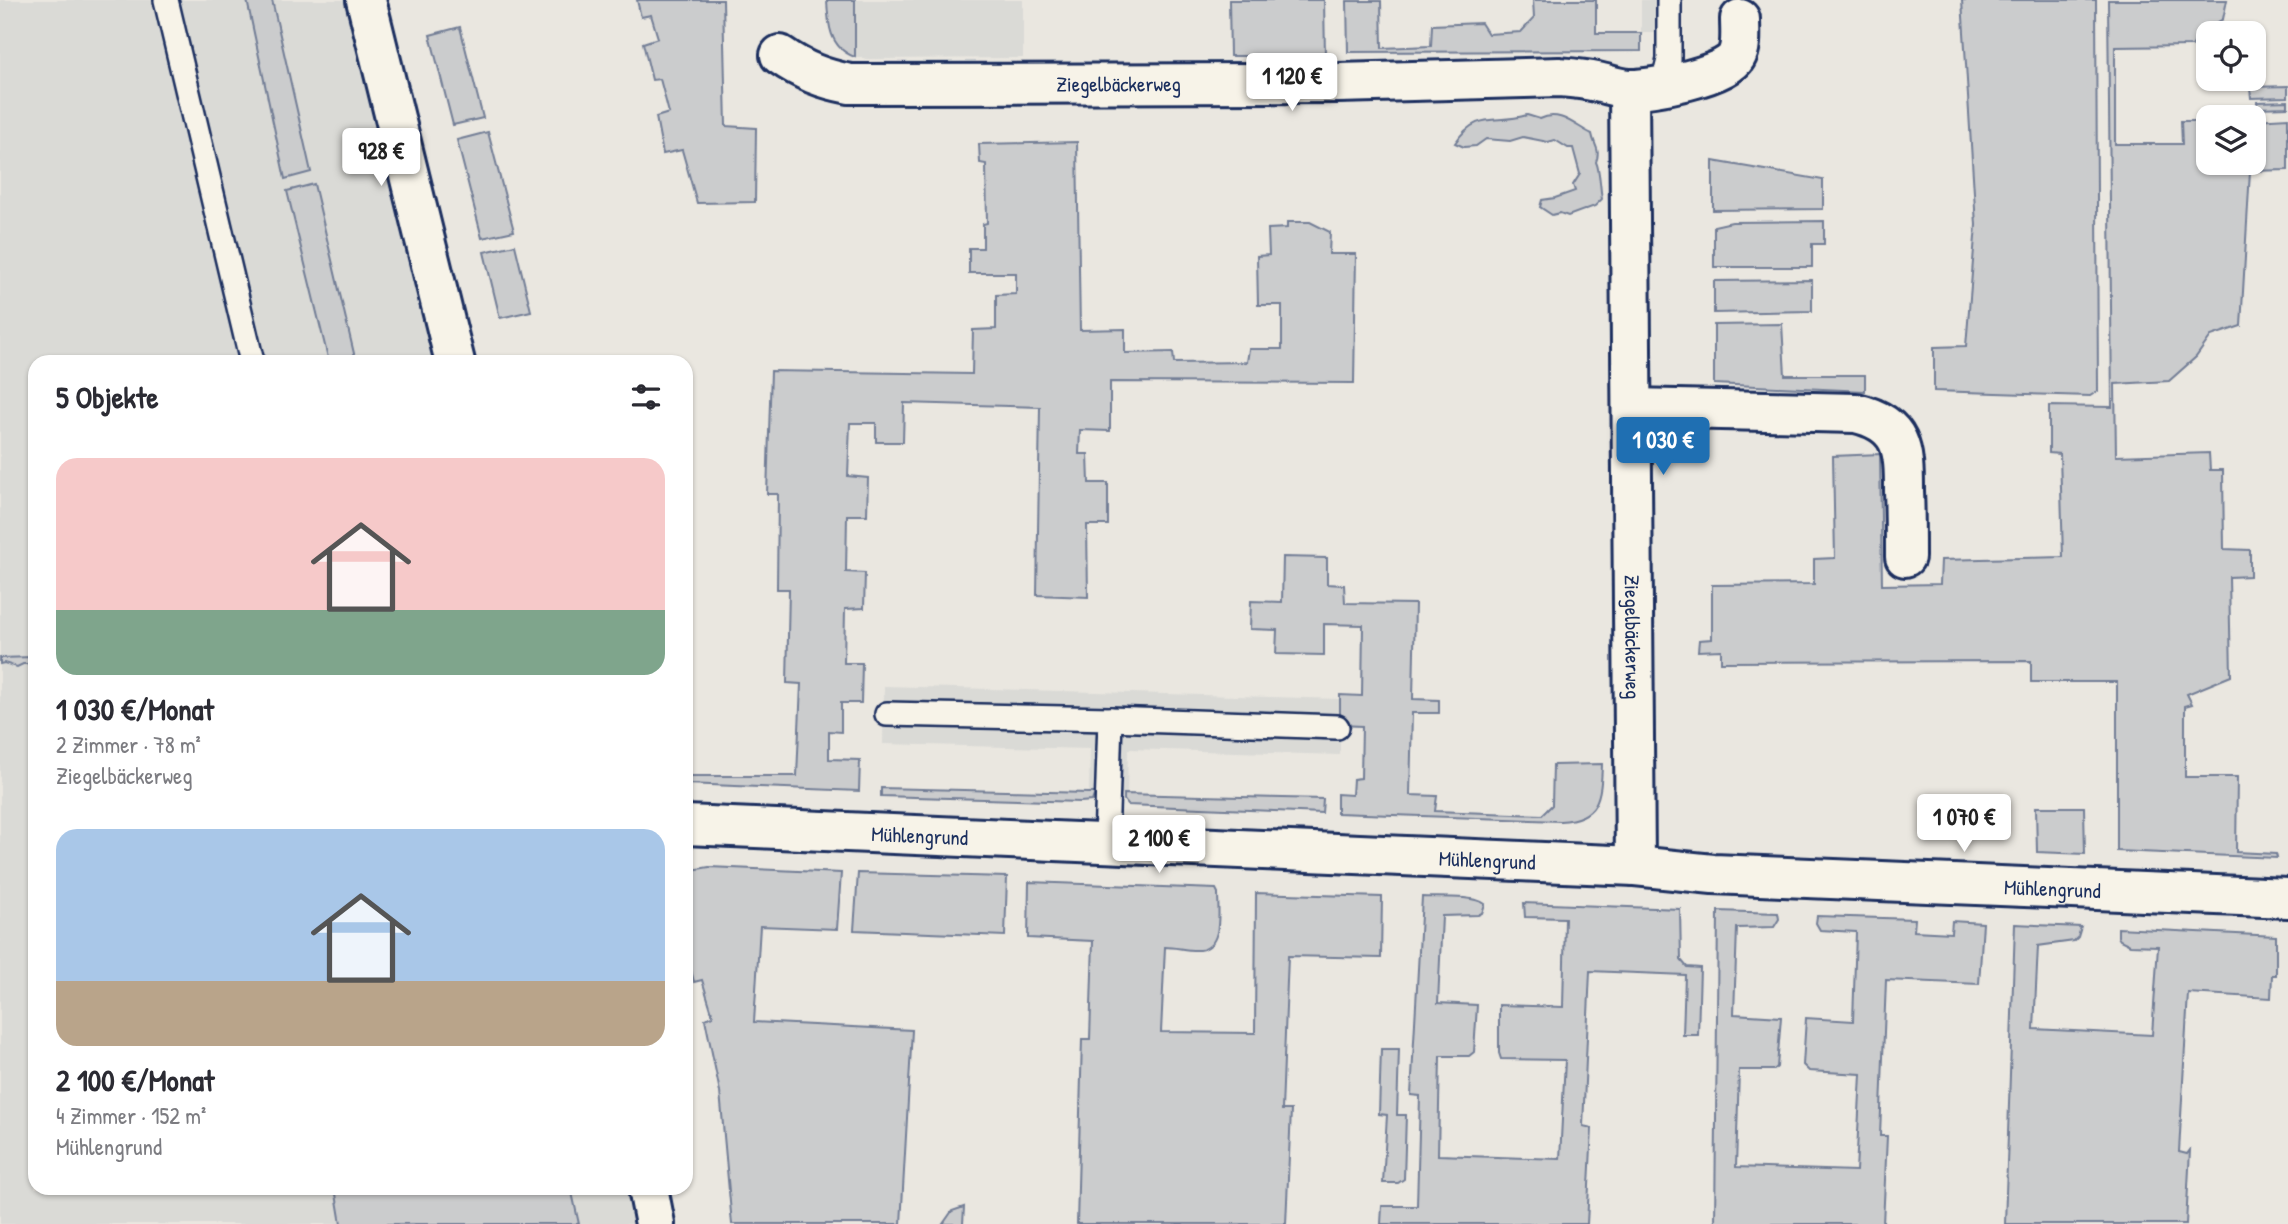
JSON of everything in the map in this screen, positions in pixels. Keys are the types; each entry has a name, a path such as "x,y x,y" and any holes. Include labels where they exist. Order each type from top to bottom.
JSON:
{"street":[{"path":"366,0 453,355"},
{"name":"Ziegelbäckerweg","path":"780,55 800,69 825,80 850,84 1338,83 1559,77 1646,86 1714,74 1736,59 1740,19"},
{"name":"Ziegelbäckerweg","path":"1635,866 1632,408 1646,86"},
{"path":"1632,408 1856,413 1875,419 1893,432 1903,450 1905,557"},
{"name":"Mühlengrund","path":"693,825 1635,866 1713,874 2288,898"},
{"path":"649,1195 655,1224"}],"lane":[{"path":"166,0 250,355"},
{"path":"1646,86 1669,60 1670,0"},
{"path":"887,715 1337,727"},
{"path":"1106,843 1110,719"}],"shaded area":[{"path":"0,0 368,0 451,355 28,355 28,1195 649,1195 655,1224 0,1224"},
{"path":"247,0 272,0 311,172 285,179"},
{"path":"637,0 723,0 726,126 756,128 755,202 697,203 682,150 663,154 656,117 669,113 660,79 652,80 643,43 658,38 651,15 641,17"},
{"path":"827,0 855,0 855,57 846,53 835,41 829,26"},
{"path":"855,0 1023,0 1023,58 855,57"},
{"path":"1229,0 1324,0 1325,56 1230,56"},
{"path":"1533,0 1596,0 1596,33 1641,33 1641,51 1348,52 1347,1 1381,1 1382,48 1431,46 1432,25 1481,23 1488,34 1521,32 1534,18"},
{"path":"1641,0 1669,0 1669,33 1641,33"},
{"path":"1962,0 2096,0 2098,391 2090,396 1934,391 1934,347 1966,346 1976,225"},
{"path":"2108,0 2227,0 2223,19 2196,21 2196,41 2192,46 2115,47 2115,144 2182,144 2181,121 2196,121 2196,175 2250,175 2241,326 2211,336 2196,357 2169,381 2115,384 2116,456 2209,453 2210,470 2223,470 2224,549 2250,550 2250,576 2229,577 2231,676 2187,694 2192,704 2185,706 2185,777 2237,777 2236,852 2276,854 2277,858 2117,851 2117,682 2031,682 2031,661 1721,662 1721,650 1698,651 1699,640 1712,639 1712,585 1814,584 1814,559 1835,558 1833,456 1880,454 1882,585 1940,584 1941,560 2063,557 2060,454 2049,453 2049,406 2112,407"},
{"path":"460,27 483,118 453,125 430,35"},
{"path":"2288,86 2288,97 2251,98 2250,91 2266,91 2266,87"},
{"path":"2288,101 2288,107 2266,108 2266,105 2257,105 2257,102"},
{"path":"1527,115 1540,119 1547,116 1561,117 1592,134 1597,151 1596,162 1602,199 1595,206 1568,216 1560,213 1552,215 1540,207 1542,200 1575,191 1573,185 1580,174 1573,148 1555,140 1548,142 1523,137 1510,141 1486,139 1476,146 1464,147 1455,143 1463,132 1480,122"},
{"path":"2288,118 2288,170 2266,171 2266,119"},
{"path":"488,132 514,231 482,238 457,140"},
{"path":"1077,142 1080,330 1125,329 1125,353 1173,352 1174,363 1247,362 1249,349 1282,349 1282,305 1258,305 1257,256 1269,255 1268,229 1287,228 1287,222 1310,222 1330,232 1329,254 1356,254 1354,383 1110,382 1110,431 1080,430 1079,454 1088,454 1089,483 1108,483 1108,525 1087,525 1088,597 1037,595 1040,407 904,403 903,442 876,442 876,423 850,423 848,476 868,478 867,515 847,515 846,572 865,573 864,608 845,609 844,663 862,663 861,703 841,703 841,732 829,731 829,759 860,760 859,791 693,784 693,776 797,776 801,684 787,683 789,589 777,589 778,494 767,494 771,371 972,374 973,330 996,329 996,295 1016,294 1016,273 969,273 969,248 983,248 983,224 987,223 986,164 980,163 979,144"},
{"path":"1713,161 1823,180 1823,209 1713,210"},
{"path":"314,184 354,355 327,355 287,191"},
{"path":"1824,221 1824,244 1812,244 1812,267 1714,267 1714,226 1732,222"},
{"path":"515,245 531,311 500,318 484,252"},
{"path":"1812,280 1812,311 1714,313 1714,281"},
{"path":"1782,324 1785,375 1865,375 1865,391 1714,384 1714,325"},
{"path":"1283,557 1327,558 1327,584 1344,585 1345,603 1415,604 1413,699 1439,700 1439,713 1412,713 1410,795 1437,796 1435,811 1542,815 1552,805 1553,765 1602,764 1599,796 1590,811 1583,816 1560,821 1337,813 1337,794 1352,795 1353,779 1361,778 1362,726 1340,725 1340,695 1362,696 1363,625 1324,624 1324,655 1276,654 1277,630 1250,629 1251,601 1282,602"},
{"path":"28,657 28,664 17,667 0,664 0,658"},
{"path":"884,686 1340,699 1340,755 1128,749 1127,794 1089,793 1090,749 883,744"},
{"path":"881,788 1095,793 1092,801 1080,802 881,796"},
{"path":"1124,794 1323,799 1322,813 1128,805"},
{"path":"2036,807 2084,807 2085,854 2037,852"},
{"path":"709,867 841,873 837,929 760,926 754,1022 912,1030 901,1224 732,1224 720,1092 705,1019 713,1016 702,980 694,982 693,978 693,870"},
{"path":"858,873 1007,877 1005,936 854,930"},
{"path":"1029,882 1216,889 1219,918 1213,943 1199,950 1165,947 1161,1032 1255,1033 1256,893 1382,897 1381,958 1288,956 1282,1110 1291,1110 1286,1224 1077,1224 1082,1039 1090,1039 1093,941 1028,938"},
{"path":"1422,897 1464,898 1485,904 1482,913 1478,915 1442,916 1438,1003 1477,1005 1474,1052 1469,1056 1440,1056 1438,1155 1560,1159 1565,1060 1501,1059 1499,1053 1499,1005 1563,1007 1565,918 1525,917 1524,903 1680,909 1681,960 1687,967 1700,968 1698,1035 1683,1035 1685,975 1590,971 1583,1126 1592,1128 1587,1224 1381,1224 1382,1206 1417,1206 1420,1096 1411,1095"},
{"path":"1718,911 1778,913 1779,919 1774,927 1737,928 1734,1014 1781,1017 1777,1067 1774,1070 1739,1070 1736,1167 1856,1171 1861,1074 1809,1071 1803,1065 1806,1018 1853,1021 1856,932 1820,930 1816,923 1817,916 1915,919 1914,931 1951,933 1952,921 1983,923 1979,984 1886,980 1880,1136 1887,1136 1883,1224 1715,1224"},
{"path":"2015,924 2081,927 2074,941 2038,946 2034,1029 2152,1035 2158,946 2130,945 2120,940 2118,928 2276,936 2276,975 2272,975 2271,998 2188,993 2179,1152 2187,1154 2190,1150 2186,1224 2005,1224"},
{"path":"1381,1049 1399,1049 1397,1115 1406,1115 1404,1179 1398,1183 1383,1183 1387,1115 1379,1114"},
{"path":"336,1195 573,1195 579,1224 341,1224"},
{"path":"964,1207 963,1224 943,1224 952,1211"}]}
